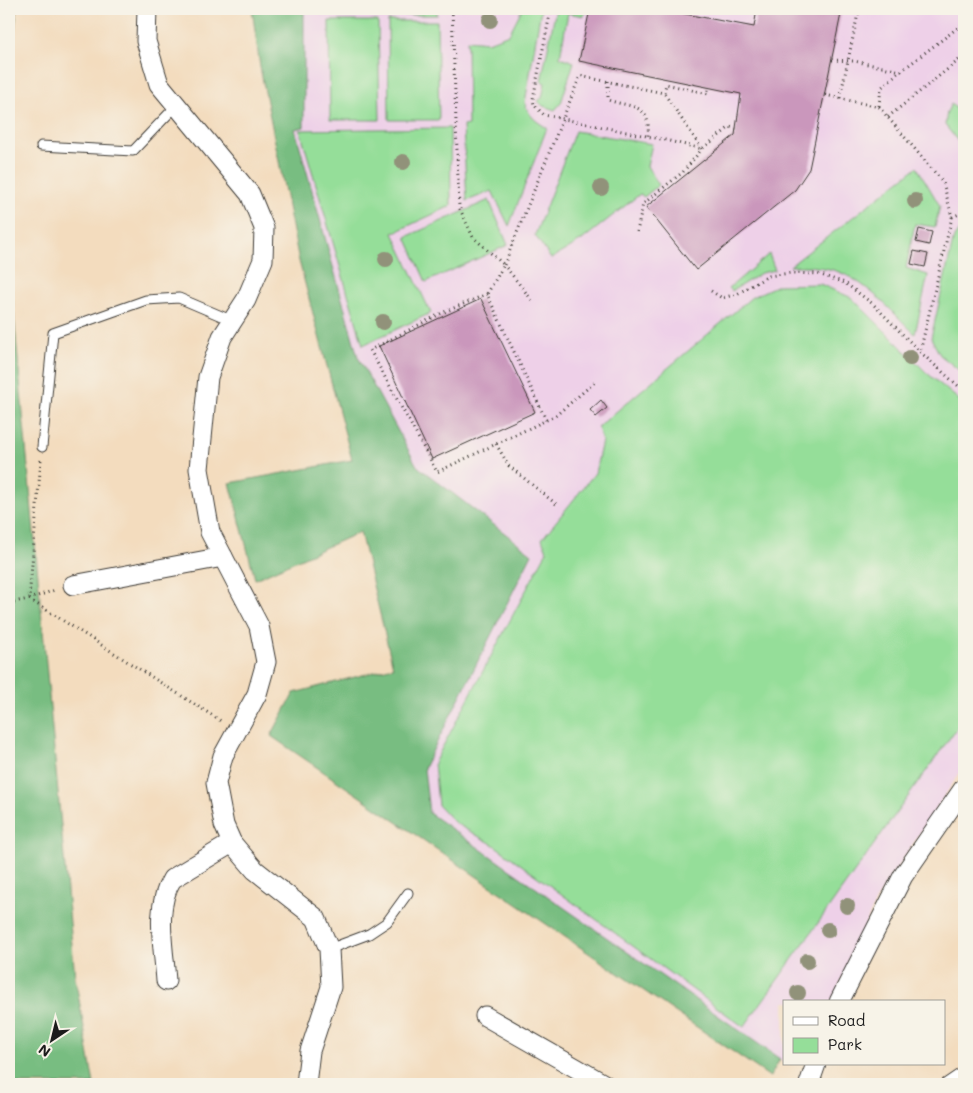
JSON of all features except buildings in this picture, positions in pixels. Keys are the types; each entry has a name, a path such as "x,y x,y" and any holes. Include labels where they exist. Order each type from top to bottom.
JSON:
{"street":[{"path":"147,9 146,41 159,84 250,194 264,228 264,260 246,300 222,337 208,377 199,469 210,532 259,626 266,662 257,694 223,756 216,783 224,825 232,843 255,870 316,918 329,949 331,987 310,1051 306,1084"},
{"path":"73,585 223,557"},
{"path":"840,1000 903,876 964,788"},
{"path":"166,981 162,913 166,888 172,879 232,843"},
{"path":"485,1016 595,1082"},
{"path":"809,1084 815,1066"}],"lane":[{"path":"41,146 133,151 177,105"},
{"path":"42,447 53,333 146,300 179,298 233,320"},
{"path":"329,949 368,934 387,922 408,892"},
{"path":"945,1084 964,1071"}],"path":[{"path":"452,9 459,207 473,237 504,265 532,300"},
{"path":"551,9 533,99 534,105 544,115 702,149"},
{"path":"675,9 690,12 697,9"},
{"path":"840,98 850,61 859,9"},
{"path":"879,107 881,88 964,23"},
{"path":"888,117 964,56"},
{"path":"832,60 850,61 901,71"},
{"path":"595,382 555,416 438,472 370,350 442,313 487,294 504,265 580,76 664,93 702,149"},
{"path":"608,81 606,94 608,100 638,107 646,115 649,126 648,136"},
{"path":"664,93 666,84 708,94 708,88"},
{"path":"825,95 879,107 943,182 952,217 920,352"},
{"path":"637,232 643,204 683,172 702,149 730,127 736,129"},
{"path":"952,217 964,212"},
{"path":"711,291 722,298 737,294 768,276 791,273 818,274 845,284 873,304 920,352 964,391"},
{"path":"487,294 546,420"},
{"path":"496,444 510,466 556,504"},
{"path":"29,599 42,447"},
{"path":"9,603 29,599 73,585"},
{"path":"29,599 234,734"}],"shaded area":[{"path":"304,9 964,9 964,766 876,900 833,1000 783,1000 783,1061 429,813 424,768 532,554 417,466 358,357 295,128 304,126"}],"green space":[{"path":"9,9 17,9 9,81"},
{"path":"252,9 304,9 304,127 295,129 358,357 417,466 532,554 424,768 429,813 780,1059 770,1077 271,736 294,693 393,667 360,532 255,579 230,483 352,460 299,261 260,67"},
{"path":"329,9 379,9 379,14 329,14"},
{"path":"388,9 437,9 437,15 388,15"},
{"path":"522,9 541,9 525,103 533,118 547,128 509,226 492,191 467,201 463,126 468,125 467,40 488,42 509,34"},
{"path":"556,9 586,9 584,16 568,13 560,57 574,62 561,103 555,110 543,106 538,101 542,98 545,83 541,81"},
{"path":"329,21 378,21 380,120 330,120"},
{"path":"388,21 437,21 439,120 389,120"},
{"path":"951,104 964,115 964,149 945,125 947,112"},
{"path":"450,128 451,206 393,233 431,313 363,345 300,130"},
{"path":"575,131 652,144 647,166 659,185 644,197 640,194 582,240 551,259 535,235"},
{"path":"917,167 940,206 935,227 915,224 906,268 928,275 915,334 867,288 845,274 822,268 790,266"},
{"path":"489,200 508,245 426,282 406,237"},
{"path":"964,223 964,374 940,355 931,338 954,237"},
{"path":"769,254 775,270 761,273 732,291 729,288"},
{"path":"9,262 75,977 94,1084 9,1084"},
{"path":"820,284 852,298 927,373 964,404 964,718 744,1027 494,845 455,823 438,805 434,763 547,551 542,539 595,473 602,441 598,427 752,297 778,285"}]}
